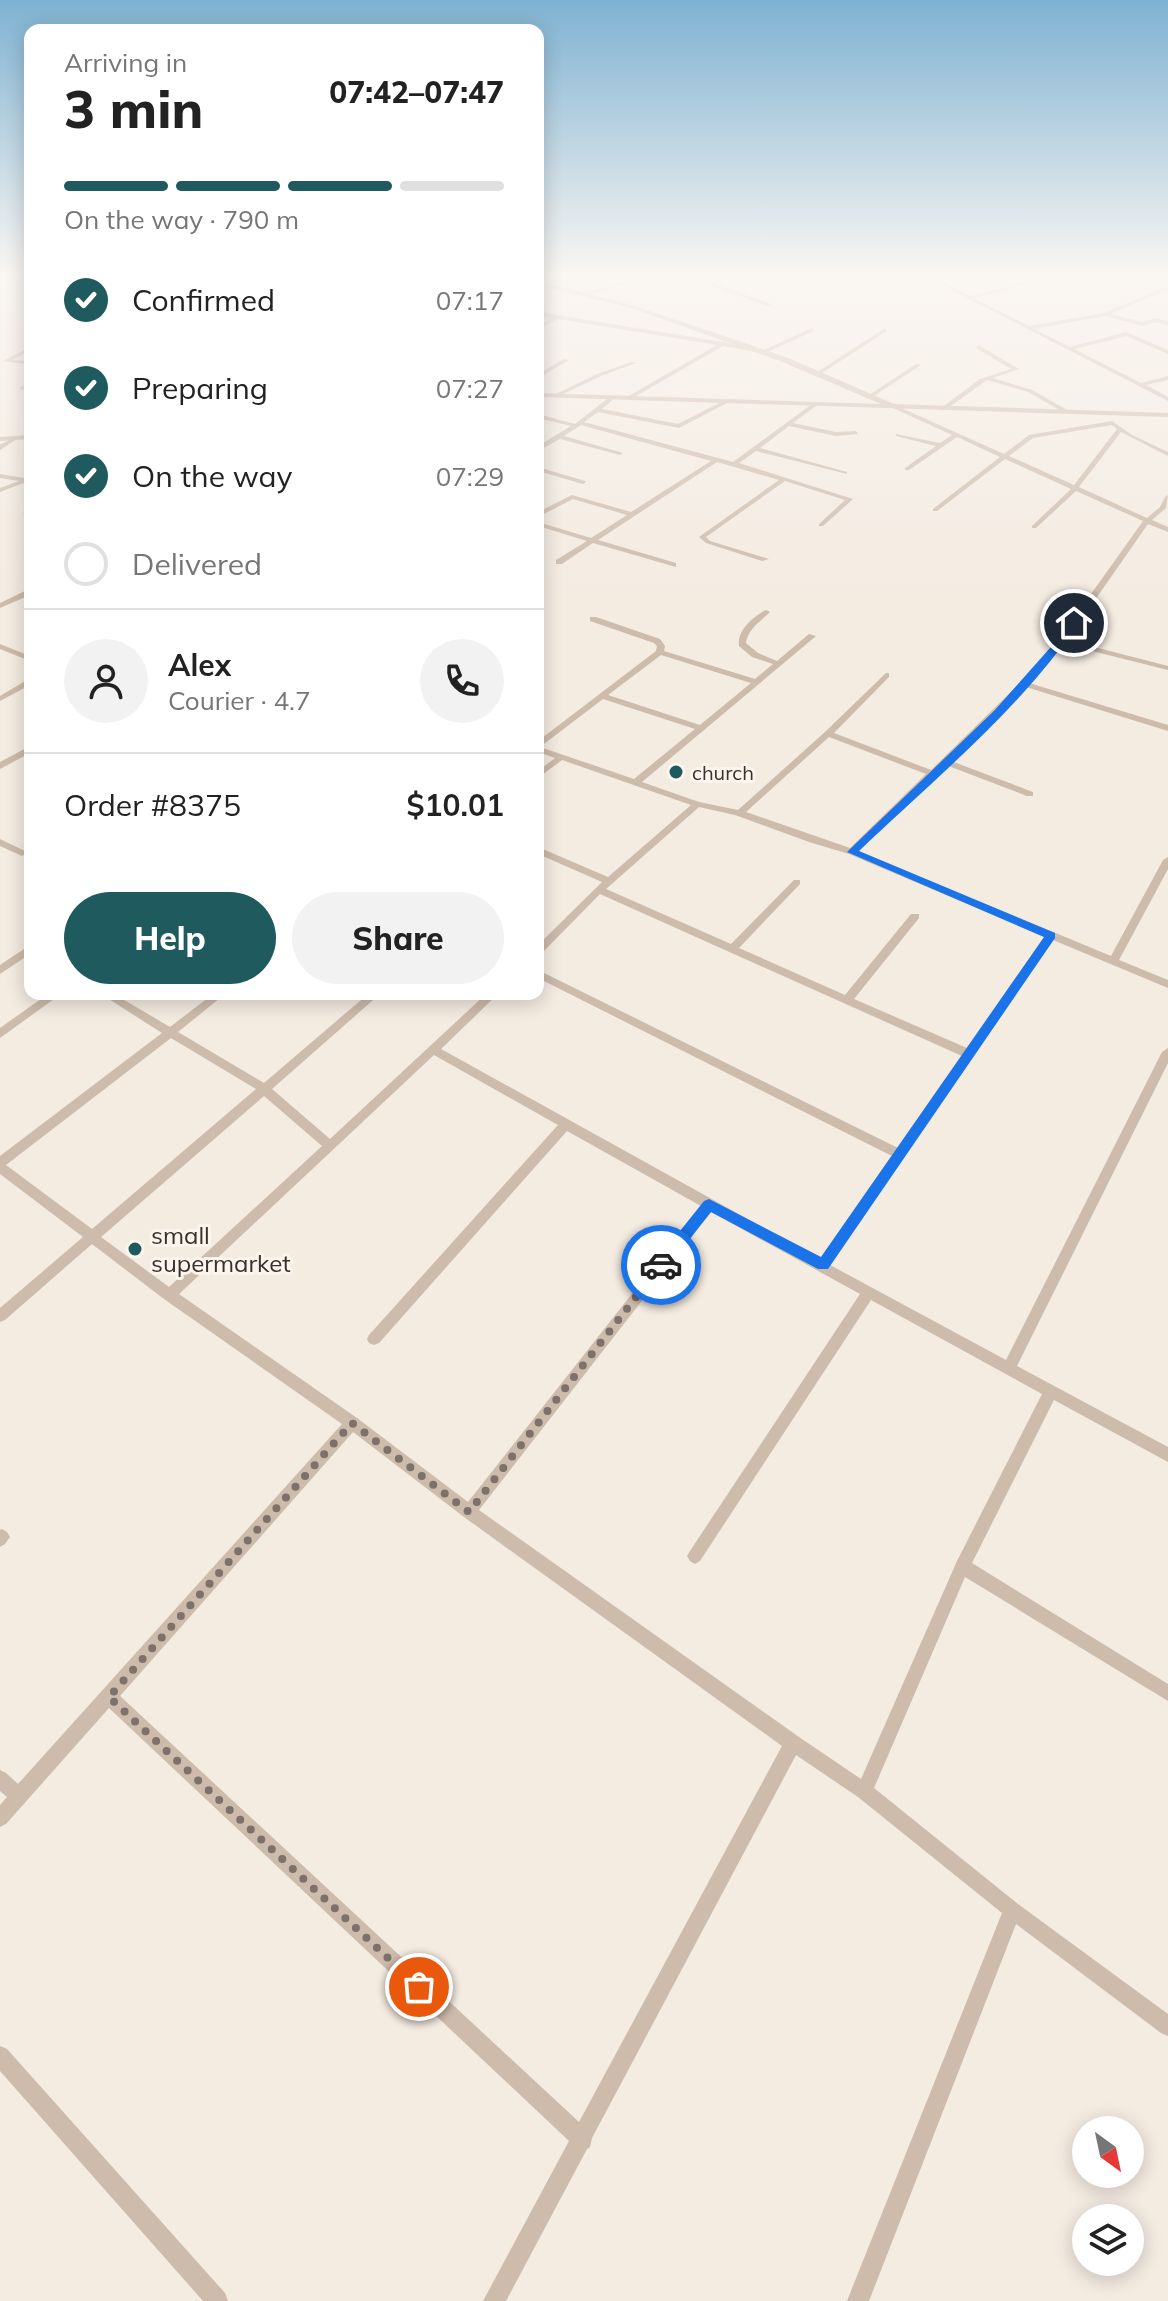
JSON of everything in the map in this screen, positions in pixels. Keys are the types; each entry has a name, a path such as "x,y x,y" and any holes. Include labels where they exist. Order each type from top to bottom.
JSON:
{"street":[{"path":"557,395 586,381"},
{"path":"629,398 658,381"},
{"path":"841,381 1168,530"},
{"path":"872,395 893,381"},
{"path":"943,409 981,381"},
{"path":"997,381 1030,391 1067,412"},
{"path":"1133,381 1168,399"},
{"path":"1140,385 1154,381"},
{"path":"544,395 1067,412 1112,418 1120,430 1168,454"},
{"path":"544,446 599,410 613,397"},
{"path":"599,410 679,426 725,402"},
{"path":"734,464 814,405"},
{"path":"935,510 1003,456 1038,434 1112,418 1168,415"},
{"path":"544,417 734,464 850,499 821,525"},
{"path":"788,424 836,434 856,433"},
{"path":"1034,527 1074,489 1120,430"},
{"path":"898,435 941,445"},
{"path":"907,469 956,435"},
{"path":"560,437 620,453"},
{"path":"0,439 24,438"},
{"path":"0,448 14,439"},
{"path":"754,448 845,473"},
{"path":"559,562 716,460"},
{"path":"544,471 583,482"},
{"path":"0,476 24,480"},
{"path":"765,559 708,542 702,537 784,479"},
{"path":"0,490 24,482"},
{"path":"544,512 572,497 631,514"},
{"path":"852,852 1024,684 1062,641 1147,521 1163,508 1168,497"},
{"path":"544,526 673,565"},
{"path":"0,606 24,595"},
{"path":"766,612 747,630 742,644 755,655 779,664"},
{"path":"544,742 660,652 661,646 657,641 593,619"},
{"path":"635,783 812,636"},
{"path":"1062,641 1168,668"},
{"path":"0,646 24,656"},
{"path":"660,652 757,682"},
{"path":"742,811 828,734 886,675"},
{"path":"1024,684 1168,728"},
{"path":"0,699 24,685"},
{"path":"602,696 702,728"},
{"path":"828,734 934,774"},
{"path":"544,750 697,804 742,811 832,848 852,852 1168,984"},
{"path":"0,766 24,752"},
{"path":"544,770 561,757"},
{"path":"946,762 1030,794"},
{"path":"544,945 599,890 697,804"},
{"path":"0,842 22,853"},
{"path":"544,853 610,882"},
{"path":"1113,962 1168,860"},
{"path":"732,949 797,882"},
{"path":"599,890 967,1053"},
{"path":"847,1000 915,916"},
{"path":"823,1265 1051,936"},
{"path":"0,970 24,955"},
{"path":"544,977 899,1154"},
{"path":"0,1034 48,1000"},
{"path":"116,1000 263,1088 330,1146"},
{"path":"212,1000 0,1165 169,1295 864,1791 1012,1910 1168,2026"},
{"path":"0,1316 368,1000"},
{"path":"169,1295 486,1000"},
{"path":"433,1049 709,1205 1168,1455"},
{"path":"1009,1368 1168,1052"},
{"path":"374,1339 567,1123"},
{"path":"469,1512 709,1205"},
{"path":"695,1556 869,1292"},
{"path":"864,1791 962,1566 1050,1393"},
{"path":"0,1818 352,1423"},
{"path":"962,1566 1168,1693"},
{"path":"109,1697 583,2140"},
{"path":"494,2301 583,2140 793,1743"},
{"path":"0,1779 19,1797"},
{"path":"858,2301 1012,1910"},
{"path":"0,2056 217,2301"}],"way so far":[{"path":"419,1987 109,1697 352,1423 469,1512 661,1265"}],"place":[{"name":"church","path":"676,772"},
{"name":"small supermarket","path":"135,1249"}],"route":[{"path":"661,1265 709,1205 823,1265 1051,936 852,852 998,712 1062,641 1074,623"}]}
